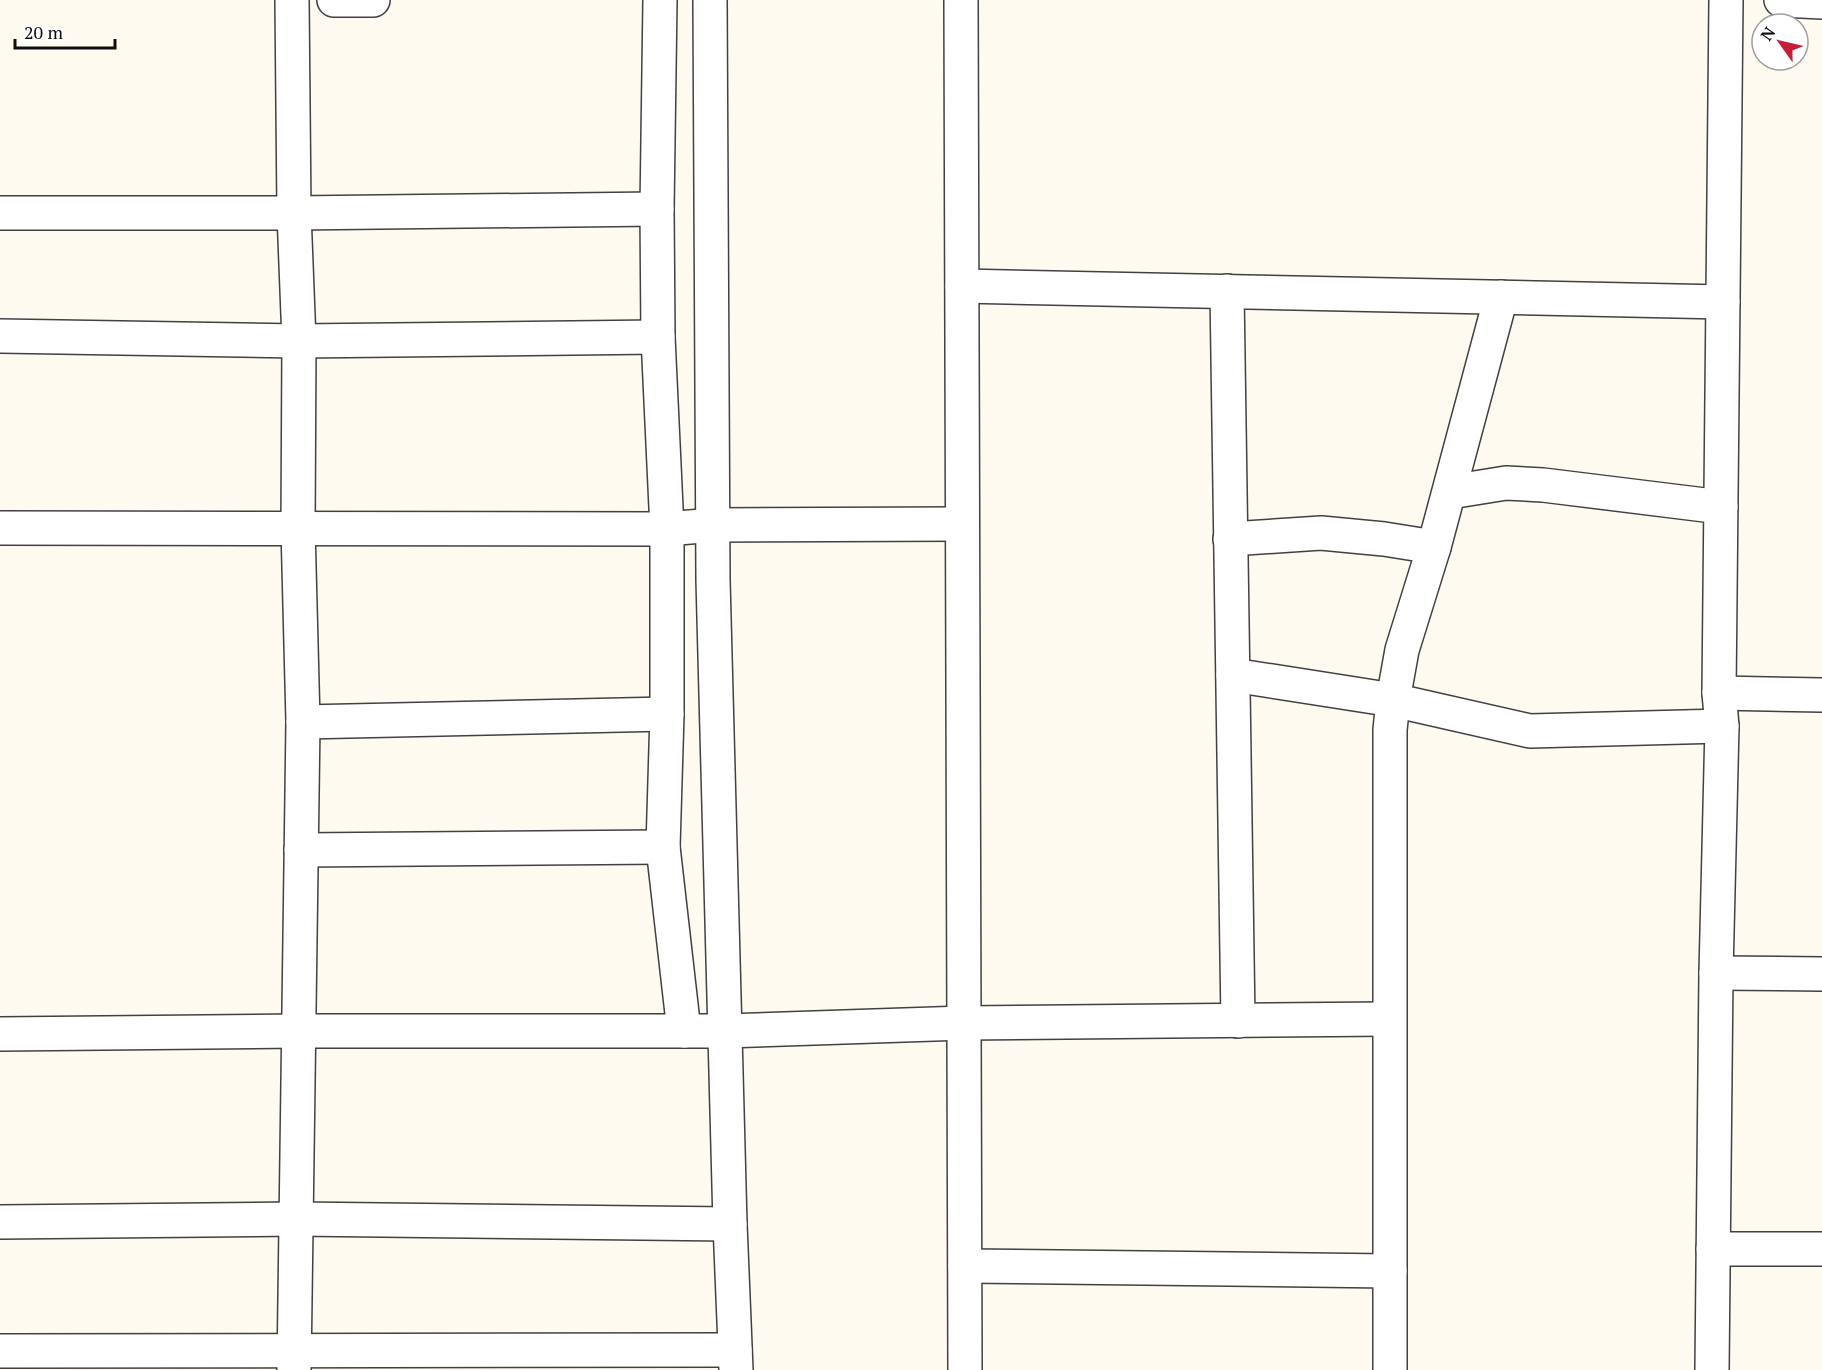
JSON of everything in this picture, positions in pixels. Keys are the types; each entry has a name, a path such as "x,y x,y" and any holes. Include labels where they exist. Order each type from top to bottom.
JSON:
{"street":[{"path":"292,0 294,213 300,341 298,528 303,722 295,1360"},
{"path":"334,0 373,0"},
{"path":"660,0 658,337 667,529 667,714 663,847 684,1031"},
{"path":"0,1351 295,1360 736,1360 730,1224 713,525 710,0"},
{"path":"961,0 965,1370"},
{"path":"1712,1370 1716,973 1722,726 1719,693 1726,0"},
{"path":"1781,0 1822,2"},
{"path":"0,213 657,209"},
{"path":"962,286 1723,302"},
{"path":"1227,291 1238,1021"},
{"path":"1390,1370 1390,741 1393,700 1402,650 1450,492 1501,297"},
{"path":"0,336 300,341 658,337"},
{"path":"1450,492 1506,483 1543,485 1721,507"},
{"path":"0,528 667,529 713,525 962,524"},
{"path":"1230,539 1321,533 1434,547"},
{"path":"1233,675 1393,700 1530,731 1722,726"},
{"path":"1719,693 1822,695"},
{"path":"303,722 667,714"},
{"path":"301,850 663,847"},
{"path":"1716,973 1822,974"},
{"path":"0,1034 725,1031 964,1023 1389,1019"},
{"path":"0,1222 296,1219 730,1224"},
{"path":"1713,1249 1822,1250"},
{"path":"965,1266 1389,1271"}]}
